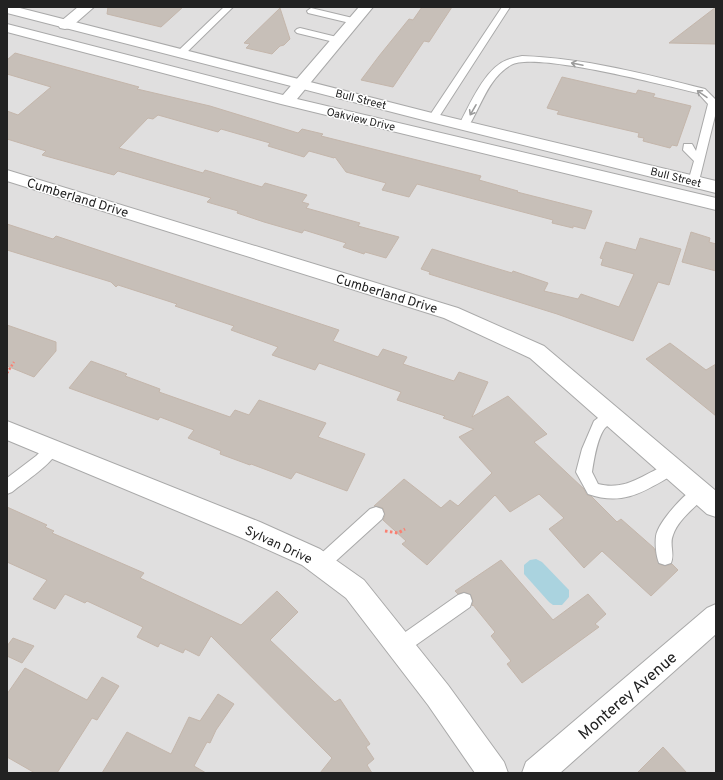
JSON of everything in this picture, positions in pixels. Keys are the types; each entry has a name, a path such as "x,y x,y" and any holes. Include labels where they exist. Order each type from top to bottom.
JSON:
{"street":[{"path":"65,25 87,7"},
{"path":"287,101 366,7"},
{"name":"Bull Street","path":"7,9 464,126 716,187"},
{"name":"Oakview Drive","path":"7,28 287,101 716,204"},
{"name":"Cumberland Drive","path":"7,175 451,313 537,352 716,506"},
{"name":"Sylvan Drive","path":"7,430 251,530 311,557 321,564 355,589 438,695 493,773"},
{"name":"Monterey Avenue","path":"537,773 716,617"}],"lane":[{"path":"181,53 229,7"},
{"path":"433,118 506,7"},
{"path":"311,11 354,21"},
{"path":"300,31 338,40"},
{"path":"464,126 493,74 510,61 525,59 560,60 701,91 713,103 694,182"},
{"path":"700,160 688,150 689,143 692,136 706,132"},
{"path":"612,415 599,425 589,449 584,472 593,489 607,494 635,489 672,468"},
{"path":"7,487 41,460 52,449"},
{"path":"665,558 664,536 676,516 700,492"},
{"path":"321,564 376,514"},
{"path":"400,646 464,601"}],"path":[{"path":"7,373 14,362"}],"shaded area":[{"path":"7,7 716,7 716,773 7,773"}],"water":[{"path":"536,559 542,562 569,590 569,597 562,605 553,605 549,602 524,574 524,565 530,560"}],"building":[{"path":"108,7 183,7 161,27 107,14"},
{"path":"422,7 452,7 429,42 424,41 393,87 361,80 409,19 413,20"},
{"path":"716,7 716,44 669,43"},
{"path":"280,8 290,39 272,54 246,48 250,44 244,43"},
{"path":"15,53 139,87 137,89 210,106 298,133 302,129 323,134 321,136 481,176 479,180 518,191 517,192 592,211 585,229 552,223 553,220 417,184 409,197 382,190 386,183 346,172 335,157 309,151 304,157 268,146 270,143 221,129 218,132 158,115 153,119 148,118 119,148 203,173 205,170 262,187 265,183 307,195 302,202 309,204 306,208 360,223 358,226 399,237 386,258 365,252 364,254 343,247 346,243 304,230 302,233 264,222 237,213 238,211 207,202 211,198 118,171 114,175 42,155 46,151 7,139 7,111 18,115 51,87 7,74 7,60"},
{"path":"562,77 636,94 638,90 655,94 653,97 691,106 677,146 672,145 670,148 643,141 644,138 638,137 639,133 557,114 559,111 547,108"},
{"path":"7,224 53,239 56,236 339,330 333,341 378,357 383,349 407,357 403,364 454,381 459,372 488,382 472,417 508,396 547,434 534,442 584,489 587,495 591,496 617,522 621,519 654,548 659,564 665,566 672,564 678,570 651,596 602,551 584,568 549,529 564,518 539,494 510,512 495,495 427,565 402,544 406,541 383,520 385,515 383,508 374,506 404,479 441,508 450,500 458,506 492,473 459,437 474,429 443,418 445,416 397,400 401,392 319,363 315,370 272,355 278,347 231,330 234,326 175,306 177,304 118,285 116,287 111,282 7,250"},
{"path":"691,232 710,238 709,242 716,244 716,271 682,262"},
{"path":"640,238 681,249 669,285 658,282 633,341 557,314 429,274 430,272 421,269 432,249 512,273 513,271 548,283 544,291 578,299 581,294 619,307 634,274 601,265 603,259 600,258 606,242 636,250"},
{"path":"7,325 56,342 56,351 34,377 7,366"},
{"path":"670,343 706,370 716,364 716,416 646,359"},
{"path":"91,361 127,374 125,376 160,389 159,392 230,417 235,410 249,415 259,400 326,423 318,437 365,454 347,491 296,472 291,479 220,454 221,451 188,438 194,430 160,417 158,420 69,388"},
{"path":"7,507 47,525 45,527 54,531 52,533 144,573 140,578 241,625 277,591 298,612 270,640 335,702 340,699 370,744 366,747 374,759 367,765 372,773 320,773 332,758 211,636 199,656 185,649 183,653 160,643 158,647 137,637 143,627 87,601 85,603 65,594 55,609 33,599 47,580 7,562"},
{"path":"501,560 553,620 588,594 606,614 595,624 599,627 522,683 507,664 511,661 491,636 495,632 473,605 472,606 473,601 471,595 464,592 458,594 455,591"},
{"path":"13,638 34,646 22,663 7,656 7,646"},
{"path":"25,668 87,700 102,677 119,686 97,720 92,718 57,773 35,773 7,757 7,694"},
{"path":"218,694 234,704 216,730 210,743 207,742 194,766 206,773 102,773 127,732 171,754 189,717 200,721"},
{"path":"663,747 687,773 637,773"}]}
